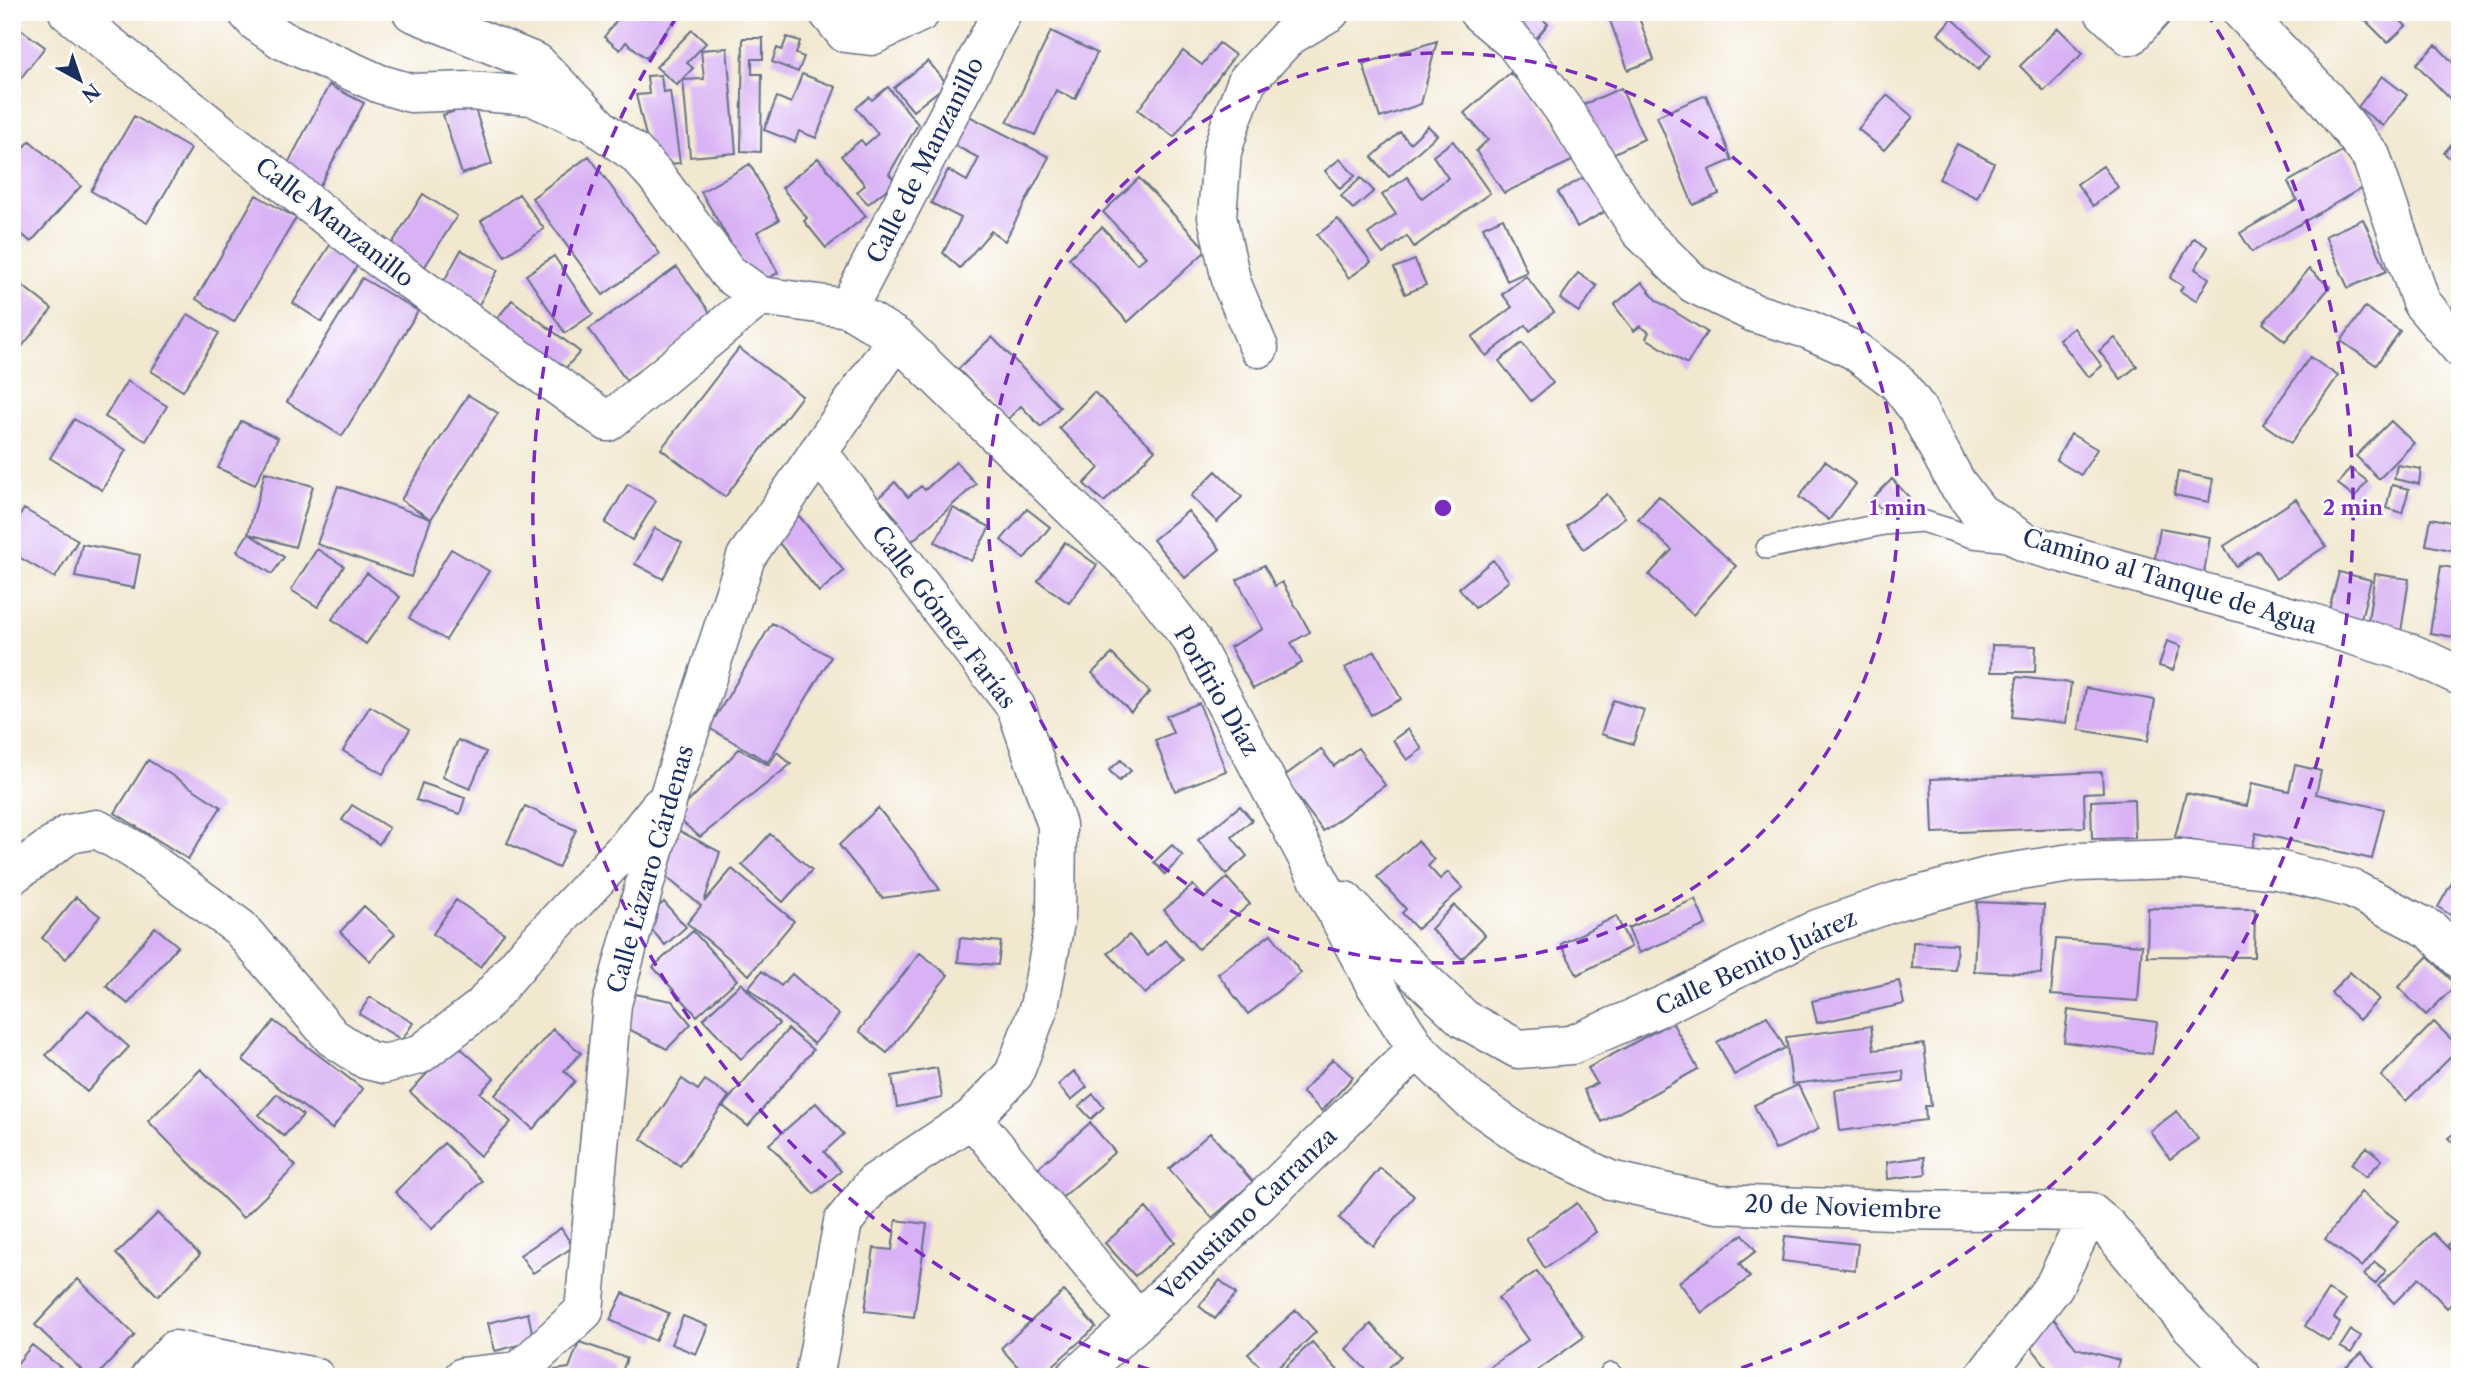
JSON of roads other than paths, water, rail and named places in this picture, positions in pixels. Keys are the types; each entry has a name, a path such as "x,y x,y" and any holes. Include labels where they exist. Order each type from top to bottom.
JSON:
{"street":[{"name":"Calle Manzanillo","path":"68,12 372,253 608,422 760,296"},
{"path":"247,12 256,22 282,40 380,84 411,93 470,91 532,96 603,131 635,153 656,176 728,274 760,296 848,309"},
{"path":"412,12 537,63 603,131"},
{"path":"828,12 845,33 871,36 921,12"},
{"name":"Calle de Manzanillo","path":"848,309 1002,12"},
{"path":"1259,348 1232,285 1217,216 1222,152 1247,81 1288,37 1329,12"},
{"name":"Camino al Tanque de Agua","path":"1478,12 1514,42 1563,109 1640,231 1658,249 1694,284 1754,313 1807,329 1854,350 1898,382 1916,407 1966,498 1979,512 2026,543 2296,618 2413,654 2460,676"},
{"path":"2104,12 2130,36 2152,12"},
{"path":"2242,12 2326,99 2371,156 2421,302 2460,348"},
{"name":"Porfirio Díaz","path":"848,309 897,338 1143,577 1191,639 1374,983 1417,1049"},
{"name":"Calle Lázaro Cárdenas","path":"463,1377 519,1371 584,1311 612,1004 669,795 746,557 897,338"},
{"name":"Calle Gómez Farías","path":"814,1377 843,1222 874,1184 972,1118 1014,1074 1039,1007 1056,917 1057,825 1016,707 818,452"},
{"path":"12,875 69,834 97,829 134,850 240,928 332,1037 367,1060 384,1064 419,1055 482,1007 530,950 627,847 669,795"},
{"name":"Calle Benito Juárez","path":"1310,864 1385,944 1464,1019 1518,1049 1571,1045 1664,1006 1816,929 1897,901 1994,875 2077,862 2178,859 2278,870 2352,889 2431,930 2460,959"},
{"name":"20 de Noviembre","path":"1417,1049 1469,1099 1529,1141 1610,1180 1717,1204 1893,1210 2090,1212"},
{"name":"Venustiano Carranza","path":"1075,1377 1138,1321 1417,1049"},
{"path":"972,1118 1138,1321"},
{"path":"1984,1377 2054,1286 2090,1212 2108,1227 2189,1324 2242,1377"},
{"path":"150,1377 174,1350 315,1377"}],"lane":[{"path":"1767,548 1884,524 1922,521 1973,537 2026,543"}]}
